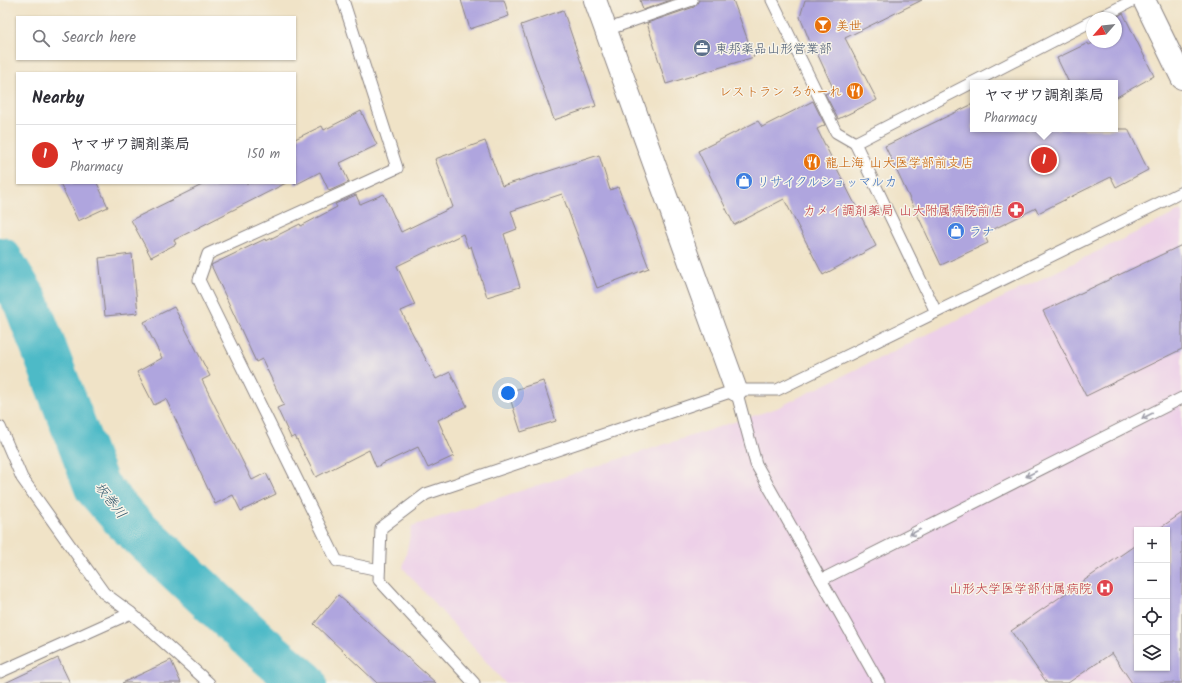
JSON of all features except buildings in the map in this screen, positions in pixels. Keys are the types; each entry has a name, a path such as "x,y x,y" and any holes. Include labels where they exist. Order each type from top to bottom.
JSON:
{"street":[{"path":"595,0 736,390"},
{"path":"1144,0 1182,78"}],"lane":[{"path":"343,0 397,168 208,254 199,280 337,561 379,570"},
{"path":"606,30 692,0"},
{"path":"772,0 836,132 855,143 936,312"},
{"path":"1111,12 1134,0"},
{"path":"977,80 1086,24"},
{"path":"855,143 970,84"},
{"path":"474,683 379,580 381,528 426,494 736,390 777,390 1182,192"},
{"path":"736,390 756,464 879,683"},
{"path":"821,580 1182,398"},
{"path":"0,427 22,478 104,593 131,613 209,683"},
{"path":"0,672 131,613"}],"shaded area":[{"path":"1182,210 1182,683 505,683 403,568 412,526 777,408"}],"waterway":[{"name":"坂巻川","path":"0,260 26,302 97,487 126,520 258,644 304,683"}],"place":[{"name":"美世","path":"823,25"},
{"name":"東邦薬品山形営業部","path":"702,48"},
{"name":"レストラン ろかーれ","path":"855,91"},
{"name":"ヤマザワ調剤薬局","path":"1044,160"},
{"name":"龍上海 山大医学部前支店","path":"812,162"},
{"name":"リサイクルショッマルカ","path":"744,181"},
{"name":"カメイ調剤薬局 山大附属病院前店","path":"1016,210"},
{"name":"ラナ","path":"956,231"},
{"name":"山形大学医学部付属病院","path":"1105,588"}]}
